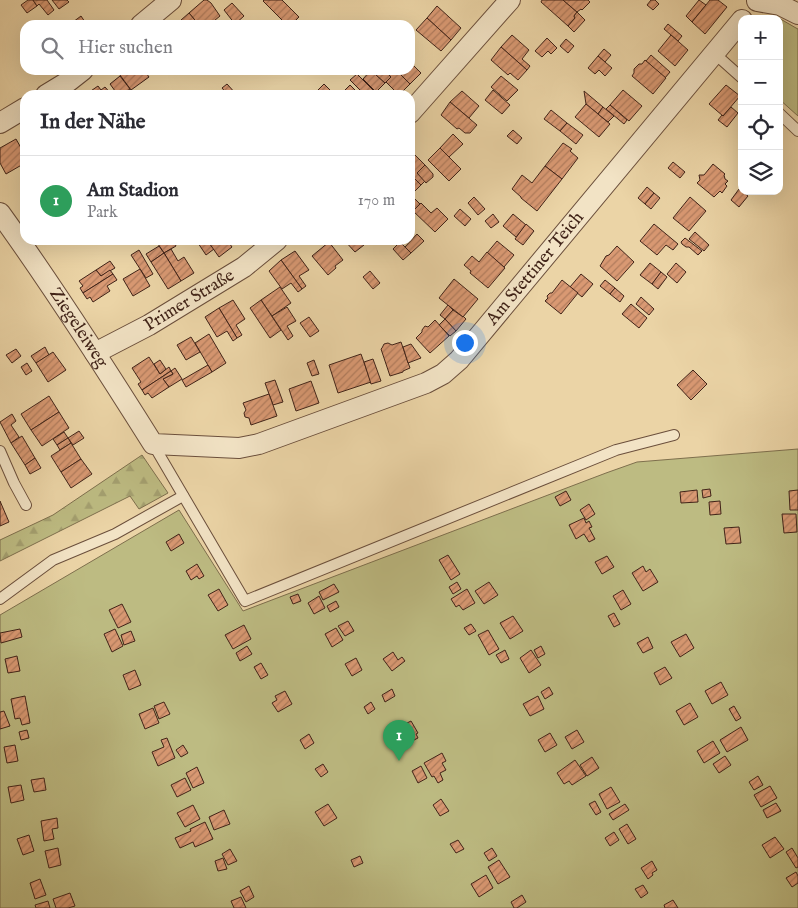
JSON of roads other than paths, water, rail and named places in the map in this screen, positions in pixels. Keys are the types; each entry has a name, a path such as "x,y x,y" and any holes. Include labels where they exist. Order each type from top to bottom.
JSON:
{"street":[{"path":"147,20 171,0"},
{"path":"415,107 510,0"},
{"path":"757,0 780,5 798,14"},
{"name":"Am Stettiner Teich","path":"745,15 757,0"},
{"name":"Am Stettiner Teich","path":"153,444 239,448 259,444 426,383 442,374 459,360 738,24"},
{"path":"54,90 77,75"},
{"path":"0,123 20,111"},
{"name":"Ziegeleiweg","path":"0,213 20,240"},
{"name":"Ziegeleiweg","path":"23,245 153,444"},
{"name":"Primer Straße","path":"95,353 149,325 244,267 271,245"}],"lane":[{"path":"714,53 738,74"},
{"path":"783,117 798,131"},
{"path":"153,444 245,601 616,450 674,435"},
{"path":"0,451 26,505"},
{"path":"0,599 53,560 115,534 183,496"}],"place":[{"name":"Am Stadion","path":"399,761"}]}
